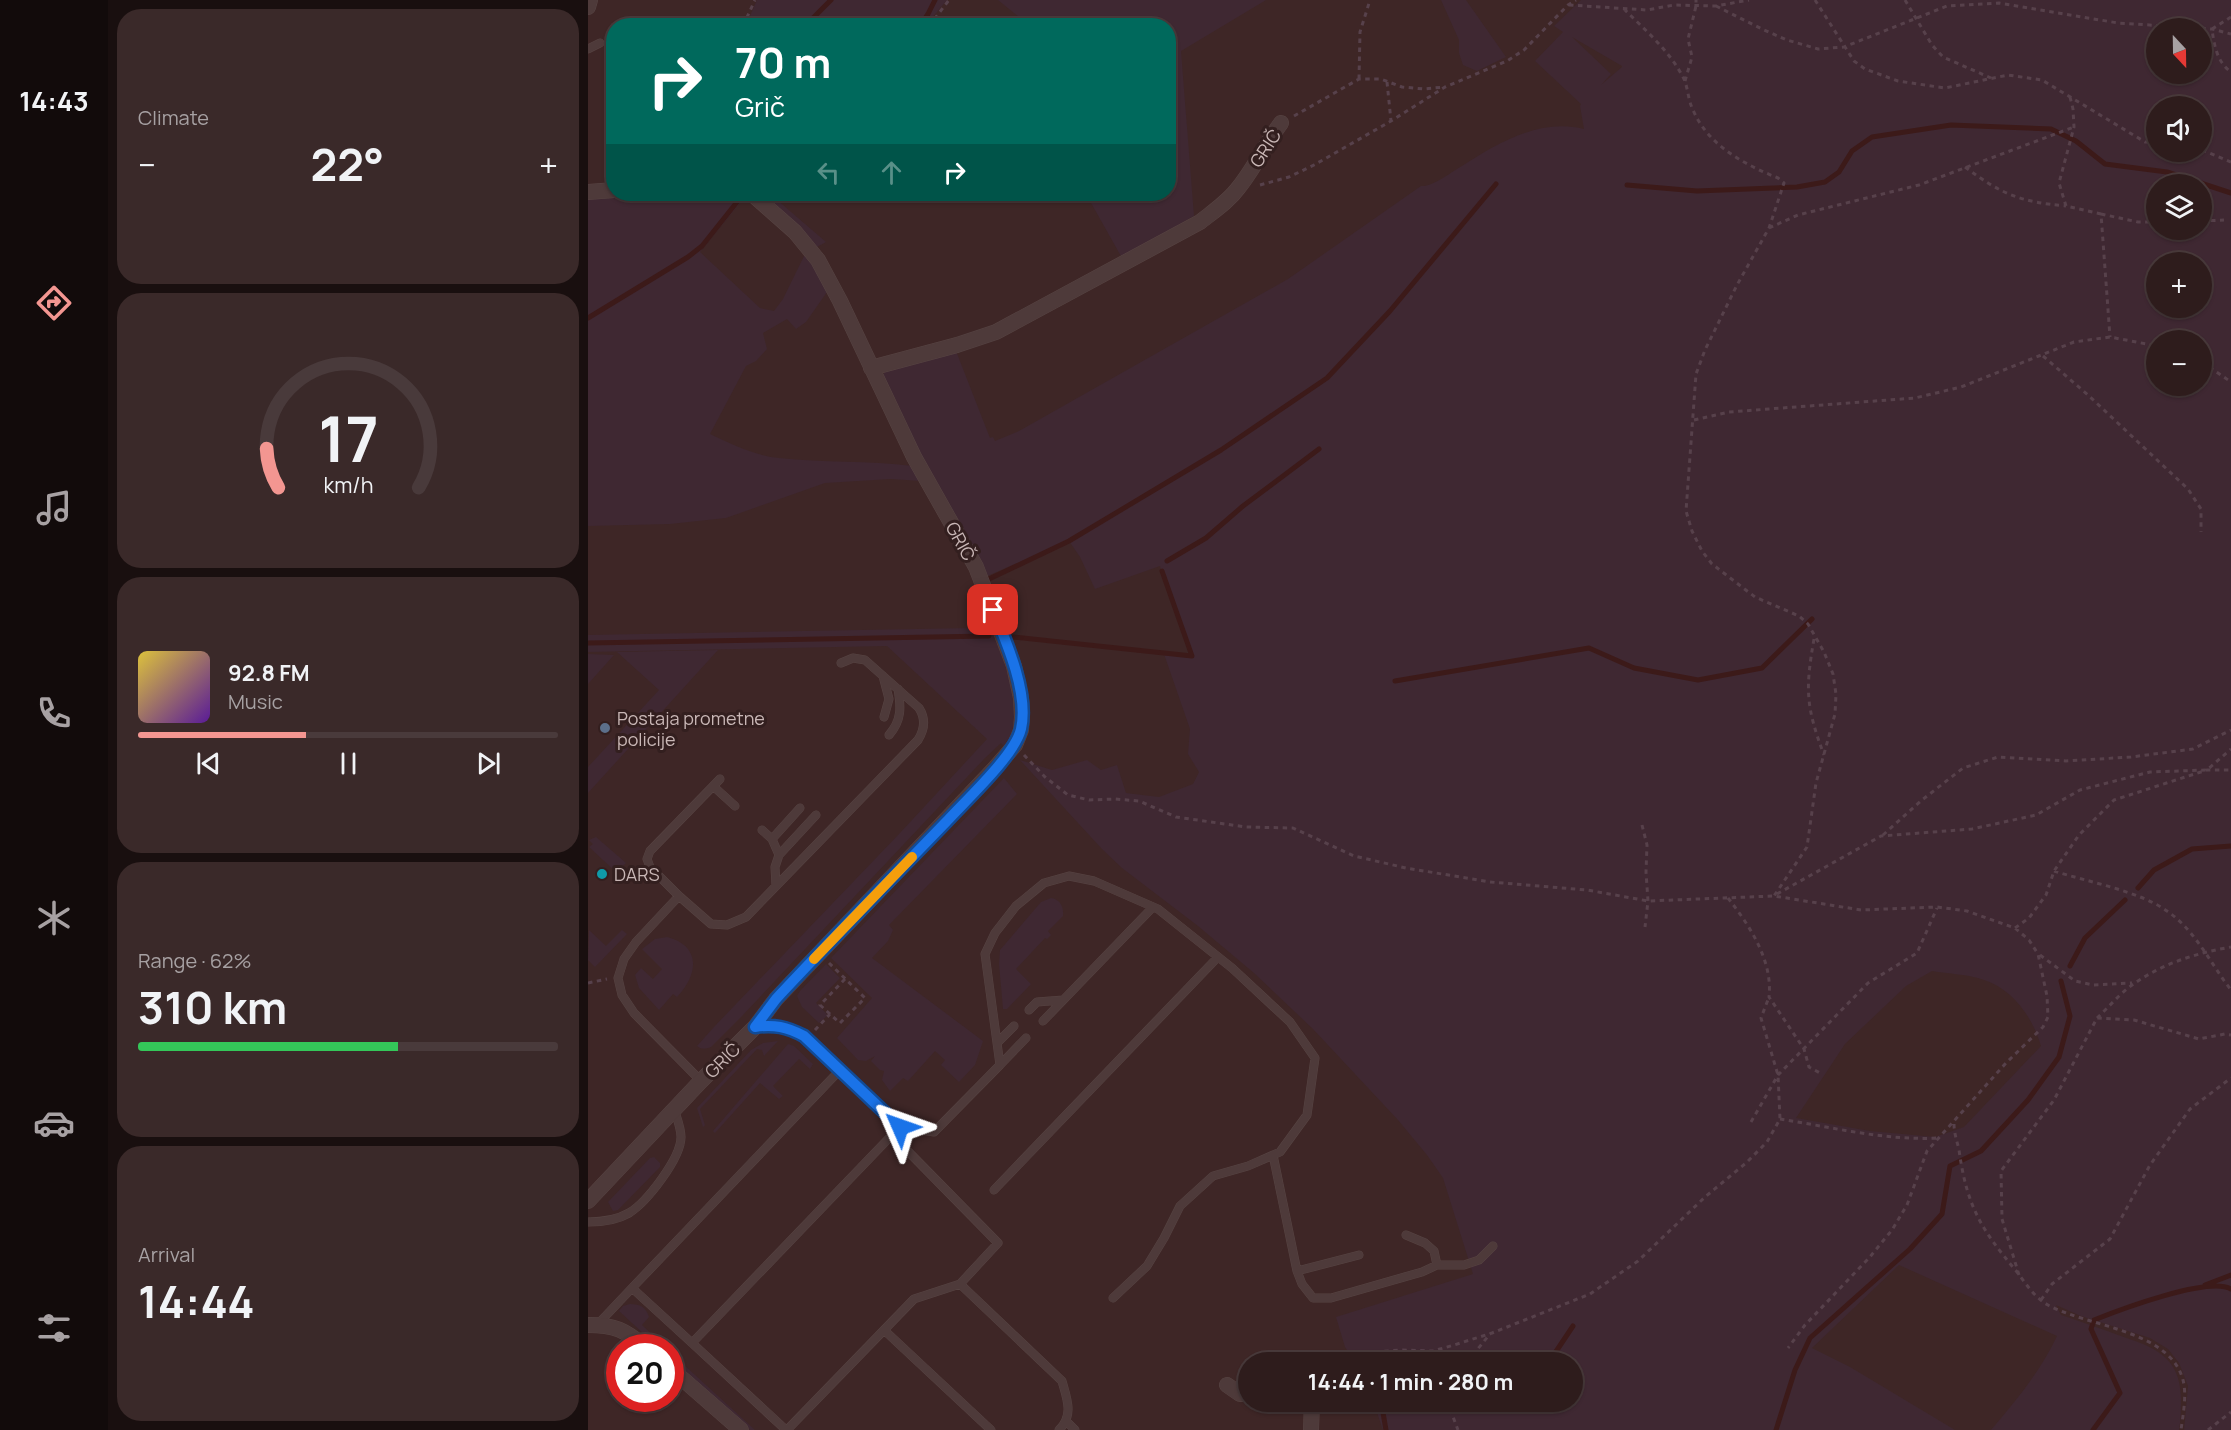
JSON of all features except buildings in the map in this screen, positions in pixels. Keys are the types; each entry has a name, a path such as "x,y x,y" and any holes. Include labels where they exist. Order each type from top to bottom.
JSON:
{"street":[{"path":"588,7 590,0"},
{"name":"GRIČ","path":"871,368 996,332 1200,222 1240,187 1267,141 1281,123"},
{"path":"588,192 606,191"},
{"name":"GRIČ","path":"588,1201 755,1027 776,999 962,804 1014,745 1021,730 1021,698 1014,666 975,567 914,457 840,301 818,260 795,232 760,201"},
{"path":"592,1325 629,1334"},
{"path":"684,1380 741,1430"},
{"path":"1227,1385 1238,1393"},
{"path":"1311,1430 1312,1412"}],"lane":[{"path":"588,49 600,43"},
{"path":"720,778 650,851 647,859 650,867 711,924 727,925 746,916 918,740 923,732 923,715 881,672 865,660 854,658 842,663"},
{"path":"881,672 889,699 884,717"},
{"path":"889,735 895,728 900,713 898,689"},
{"path":"713,786 735,806"},
{"path":"772,839 800,808"},
{"path":"776,886 775,867 779,855 816,814"},
{"path":"762,830 772,839 779,855"},
{"path":"1000,1065 985,954 995,933 1016,906 1044,883 1069,876 1094,880 1153,907 1218,957 1290,1022 1315,1058 1307,1115 1280,1152 1248,1166 1213,1176 1180,1206 1147,1266 1113,1298"},
{"path":"679,896 624,958 618,978 622,995 634,1013 701,1081"},
{"path":"1043,1021 1153,907"},
{"path":"994,1190 1218,957"},
{"path":"1029,1010 1037,1002 1064,1000"},
{"path":"755,1027 770,1024 784,1027 806,1039 900,1127 934,1132 1026,1038"},
{"path":"997,1043 1014,1026"},
{"path":"592,1325 632,1288 840,1070"},
{"path":"588,1222 608,1221 627,1214 635,1209 663,1177 680,1147 681,1136 674,1109"},
{"path":"692,1343 900,1127"},
{"path":"632,1288 786,1430 914,1299 960,1284 998,1243 892,1135"},
{"path":"1273,1155 1297,1271 1302,1284 1313,1298 1331,1298 1422,1272 1437,1264 1464,1265 1479,1260 1493,1246"},
{"path":"1406,1235 1425,1243 1434,1251 1437,1264"},
{"path":"1297,1271 1359,1255"},
{"path":"960,1284 1062,1381 1068,1403 1067,1422 1059,1430"},
{"path":"884,1330 991,1430"},
{"path":"1067,1422 1075,1430"}],"path":[{"path":"747,18 755,0"},
{"path":"935,18 949,0"},
{"path":"1359,79 1360,32 1370,0"},
{"path":"1240,187 1258,186 1289,177 1391,122 1445,87 1508,61 1524,50 1568,5 1576,0"},
{"path":"1674,5 1678,0"},
{"path":"1685,81 1692,57 1688,39 1696,0"},
{"path":"1568,5 1647,10 1674,5 1716,6 1749,0"},
{"path":"1815,0 1854,61 1865,69 1898,81 1945,88 2008,75 2042,80 2146,142"},
{"path":"1905,0 1932,45 1943,57 1992,79"},
{"path":"1716,6 1787,40 1818,49 1844,46 1947,6 1999,3 2118,23 2146,25"},
{"path":"1623,9 1668,54 1685,81 1688,98 1701,128 1731,155 1784,183 1769,228 1737,285 1696,374 1686,511 1692,531 1702,551 1712,564 1755,597 1799,616 1810,626 1833,674 1836,694 1835,714 1816,783 1807,847 1774,896"},
{"path":"2212,29 2231,17"},
{"path":"2212,29 2231,34"},
{"path":"2212,29 2215,50 2231,72"},
{"path":"1281,123 1359,79 1381,79 1402,87 1424,89 1445,87"},
{"path":"1387,82 1391,122"},
{"path":"2066,206 2059,183 2074,127 2073,109 2069,96"},
{"path":"1769,228 1798,215 1919,185 2074,127"},
{"path":"2212,154 2231,162"},
{"path":"1965,167 2010,197 2036,204 2066,206 2146,222"},
{"path":"2101,214 2110,337"},
{"path":"2212,221 2224,220"},
{"path":"1694,420 1729,412 1915,398 1961,387 2074,342 2110,337 2146,344"},
{"path":"2043,356 2188,489 2201,509 2201,532"},
{"path":"2212,369 2231,382"},
{"path":"1814,637 1807,676 1808,706 1825,756"},
{"path":"1774,896 1881,836 1963,768 1998,757 2066,761 2131,757 2193,749 2231,730"},
{"path":"1014,745 1045,777 1068,795 1089,800 1139,801 1176,818 1246,827 1293,828 1354,856 1406,868 1490,882 1587,890 1648,901 1774,896 1861,910 1937,907 1967,911 2015,928 2030,940 2038,954 2047,996 2048,1017 2043,1027 2006,1064 1928,1151 1911,1195 1892,1230 1862,1267 1805,1325 1788,1348"},
{"path":"2015,928 2029,918 2046,895 2054,871 2079,835 2114,800 2207,770 2231,749"},
{"path":"1881,836 1971,829 2036,815 2080,790 2150,772 2231,770"},
{"path":"1642,825 1647,845 1648,901 1645,927"},
{"path":"2054,871 2125,891 2168,911 2206,951 2231,990"},
{"path":"1375,1352 1433,1351 1491,1333 1590,1294 1638,1261 1767,1142 1780,1119 1778,1075 1761,1018 1769,997 1770,984 1766,962 1741,915 1728,898"},
{"path":"1751,1122 1778,1075 1868,983 1917,953 1937,907"},
{"path":"2019,1275 2002,1219 2001,1171 2054,1100 2097,1018 2134,983 2170,963 2206,951 2231,947"},
{"path":"820,953 865,998 840,1023 820,1005 845,979"},
{"path":"2038,954 2075,981 2093,985 2134,983"},
{"path":"588,983 618,978"},
{"path":"1769,997 1804,1049 1809,1067 1820,1073"},
{"path":"806,1039 830,1014"},
{"path":"2097,1018 2134,1020 2199,1040 2225,1034 2231,1035"},
{"path":"2041,1300 2052,1284 2110,1239 2150,1165 2190,1109 2231,1078"},
{"path":"1780,1119 1865,1133 1921,1139 1940,1137"},
{"path":"1954,1124 1954,1136 1971,1206 1990,1240 2041,1300 2060,1310 2143,1339 2163,1349 2176,1362 2184,1381 2181,1430"},
{"path":"1475,1352 1491,1333"},
{"path":"1451,1412 1458,1430"},
{"path":"2208,1430 2231,1412"}],"shaded area":[{"path":"757,0 947,0 932,18 749,18"},
{"path":"998,0 1266,0 1181,51 1194,216 1122,258 1090,201 1176,201 1176,18 1020,18"},
{"path":"1441,0 1466,0 1506,57 1477,71 1463,65 1459,53 1459,40"},
{"path":"1581,0 2231,0 2231,1430 2184,1430 2188,1386 2179,1363 2168,1349 2150,1338 2081,1316 2056,1305 2061,1315 2142,1344 2170,1362 2176,1372 2181,1398 2179,1430 1991,1430 2036,1373 2057,1336 1899,1265 1812,1348 1850,1367 1955,1430 1383,1430 1377,1412 1583,1412 1583,1352 1348,1352 1336,1317 1473,1274 1443,1178 1398,1120 1313,1029 1254,973 1198,926 1122,868 1020,760 1052,770 1087,760 1101,770 1117,765 1126,793 1159,797 1193,784 1199,772 1188,754 1190,729 1164,654 1189,653 1160,566 1095,589 1080,557 1069,541 985,577 922,462 883,375 885,371 956,351 990,438 993,437 995,441 1019,431 1288,279 1421,186 1436,182 1490,149 1536,130 1568,126 1584,129 1581,104 1535,61 1563,32 1554,26","holes":["1572,37 1622,66 1601,85 1611,74","1932,971 1965,975 1995,985 2013,998 2027,1015 2041,1046 1964,1127 1935,1137 1870,1131 1796,1118 1845,1044 1906,986"]},
{"path":"606,195 606,201 742,201 700,252 760,308 774,311 783,299 806,252 827,292 806,322 796,329 787,319 763,333 767,349 756,361 746,366 710,434 744,449 770,457 913,466 921,481 891,479 825,483 726,518 670,524 588,526 588,197"},
{"path":"778,201 826,242 817,247 771,204"},
{"path":"994,625 1005,654 1015,702 1015,718 1004,746 1001,743 984,759 711,1047 704,1049 697,1046 987,739 887,646 588,652 588,635 973,628"},
{"path":"718,650 588,793 588,767 659,690 617,652"},
{"path":"588,654 614,655 588,684"},
{"path":"1004,778 1017,794 889,925 893,930 888,941 872,958 983,1041 975,1065 959,1082 941,1065 945,1060 935,1051 908,1081 903,1078 890,1091 882,1080 884,1071 871,1061 875,1056 866,1061 858,1060 837,1038 872,998 831,958"},
{"path":"596,837 626,863 616,872 589,847 593,844 589,840"},
{"path":"1051,898 1061,904 1063,916 1048,931 1051,935 1045,938 1016,969 1031,984 1007,1009 1003,1009 1000,950 1041,902"},
{"path":"589,930 606,946 622,930 627,934 595,967 588,960"},
{"path":"667,937 686,947 693,962 689,980 684,988 677,997 673,994 659,1010 639,988 635,975 641,968 653,979 662,969 642,949 655,939"},
{"path":"826,964 840,978 816,1003 828,1015 819,1023 802,1007 797,996"},
{"path":"778,1041 764,1056 762,1050 757,1049 700,1109 705,1125 703,1127 697,1108 751,1050 763,1043"},
{"path":"788,1044 794,1046 813,1064 810,1069 799,1059 773,1086 783,1096 779,1099 760,1083 715,1133 713,1131"},
{"path":"654,1157 660,1163 660,1167 618,1210 613,1211 608,1202 650,1158"},
{"path":"630,1304 644,1308 649,1317 642,1325 651,1334 644,1334 619,1311 623,1306"},
{"path":"684,1365 755,1430 750,1430 684,1370"}],"waterway":[{"path":"813,18 831,0"},
{"path":"925,18 935,0"},
{"path":"1627,185 1697,191 1797,187 1825,182 1839,172 1852,151 1872,137 1951,125 2051,129 2076,141 2105,164 2167,172 2231,193"},
{"path":"989,579 1069,541 1221,450 1327,378 1390,311 1496,184"},
{"path":"588,318 688,257 702,246 738,201"},
{"path":"1167,561 1206,538 1243,506 1319,449"},
{"path":"1013,637 1192,656 1162,571"},
{"path":"1395,681 1589,648 1634,668 1698,680 1762,668 1812,619"},
{"path":"588,643 989,636"},
{"path":"2138,888 2154,870 2192,849 2231,846"},
{"path":"2070,966 2085,938 2125,900"},
{"path":"1776,1430 1795,1370 1810,1338 1910,1249 1942,1214 1950,1166 1981,1151 2028,1100 2059,1057 2070,1016 2061,981"},
{"path":"2205,1285 2231,1275"},
{"path":"2093,1430 2120,1393 2091,1329 2094,1320 2185,1290 2220,1286 2231,1289"},
{"path":"1556,1352 1573,1326"},
{"path":"1383,1412 1386,1430"}],"slow traffic":[{"path":"814,959 912,857"}],"place":[{"name":"Postaja prometne policije","path":"605,728"},
{"name":"DARS","path":"602,874"}],"route":[{"path":"900,1127 804,1036 784,1027 770,1024 755,1027 776,999 962,804 1014,745 1021,730 1021,698 1014,666 993,610"}]}
